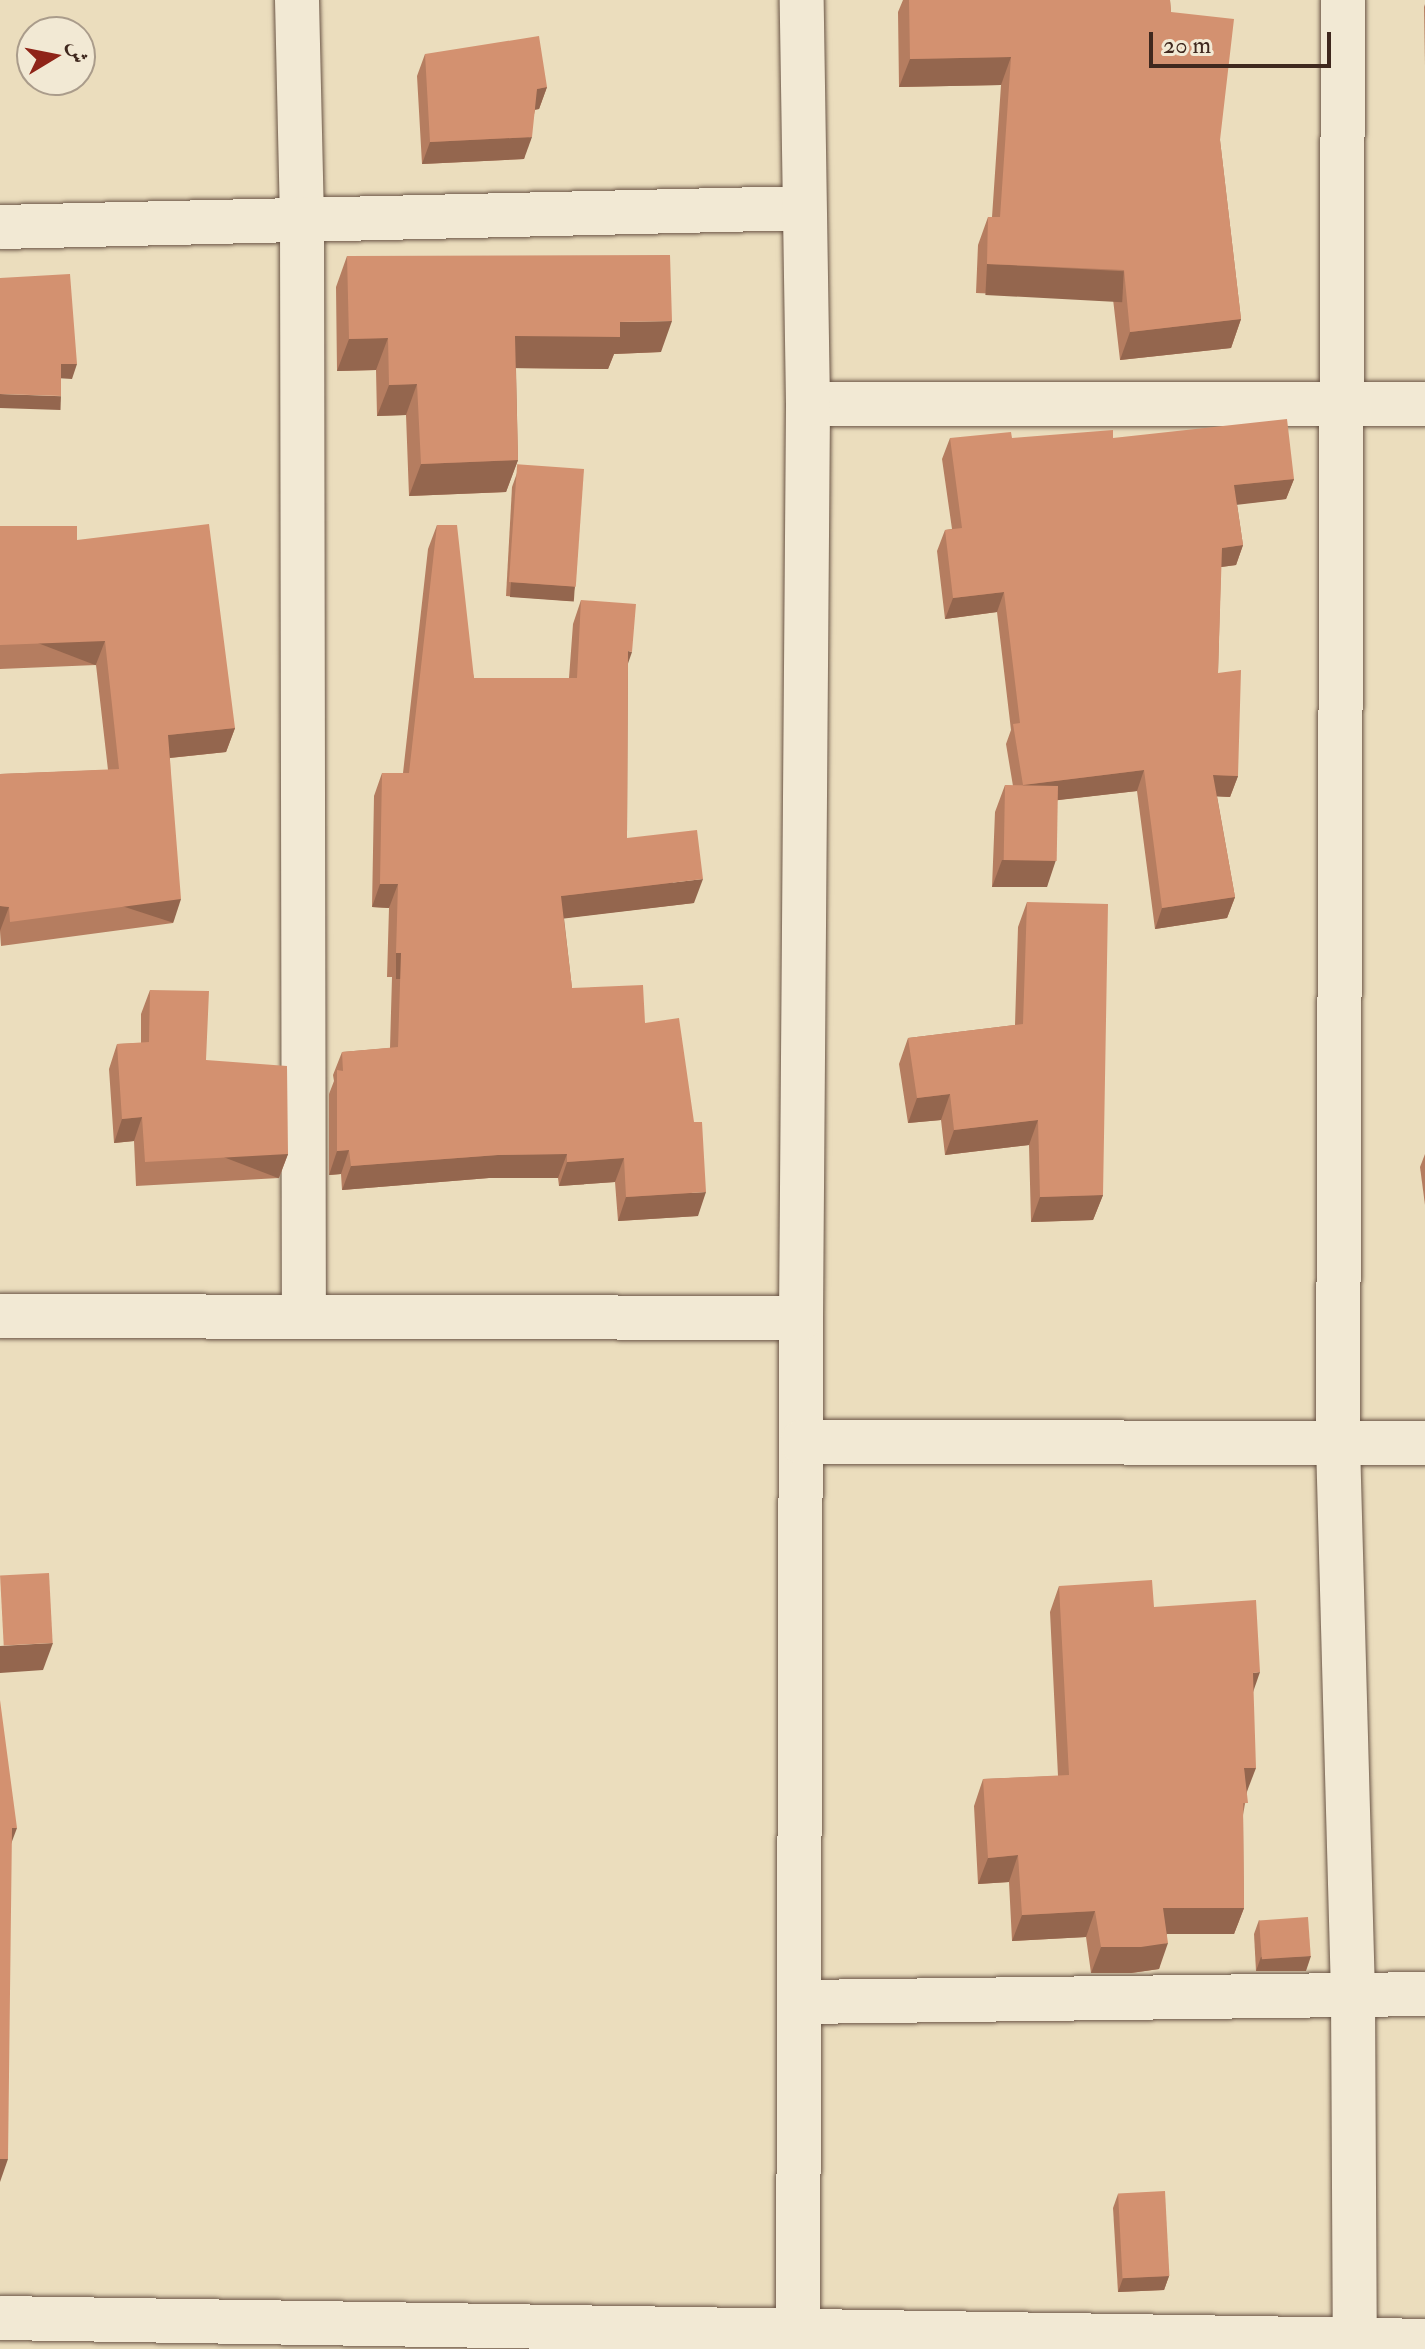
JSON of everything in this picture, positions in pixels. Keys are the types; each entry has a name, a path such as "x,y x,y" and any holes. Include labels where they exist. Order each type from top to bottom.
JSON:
{"street":[{"path":"297,0 302,219 304,1316"},
{"path":"798,2339 808,404 802,0"},
{"path":"1343,0 1338,1443 1353,1995 1355,2345"},
{"path":"0,227 804,208"},
{"path":"808,404 1425,404"},
{"path":"0,1316 801,1318"},
{"path":"802,1442 1425,1443"},
{"path":"800,2002 1425,1994"},
{"path":"0,2318 116,2335 1355,2345 1425,2341"}],"building":[{"path":"909,0 1170,0 1171,12 1234,19 1220,140 1241,319 1130,332 1124,270 987,264 988,217 1000,217 1011,57 910,59"},
{"path":"539,36 547,87 537,89 532,137 430,142 425,54"},
{"path":"670,255 672,321 620,322 620,337 515,336 518,460 421,464 417,384 389,385 388,338 349,339 347,256"},
{"path":"70,274 77,364 61,364 61,396 0,394 0,278"},
{"path":"1287,419 1294,479 1234,485 1243,545 1222,548 1218,673 1241,670 1238,776 1213,775 1235,897 1162,908 1144,770 1023,785 1013,724 1020,723 1004,592 953,598 945,530 962,528 950,438 1011,432 1012,438 1113,430 1113,438"},
{"path":"517,464 584,469 576,587 509,582"},
{"path":"209,524 235,728 168,735 181,899 10,922 9,907 0,906 0,774 119,769 105,641 0,645 0,526 77,526 77,540"},
{"path":"437,525 457,525 474,678 577,678 581,600 636,604 632,652 628,651 627,838 697,830 703,879 561,896 572,988 643,985 645,1023 679,1018 694,1122 702,1122 706,1192 626,1197 624,1158 567,1162 567,1154 498,1155 351,1166 349,1150 337,1151 337,1070 343,1071 342,1052 398,1047 401,953 396,953 398,884 380,884 382,773 409,773"},
{"path":"1005,785 1058,786 1057,861 1004,860"},
{"path":"1027,902 1108,904 1103,1195 1040,1197 1038,1120 954,1130 950,1094 917,1098 908,1038 1023,1024"},
{"path":"150,990 209,991 206,1060 287,1066 288,1154 145,1162 142,1117 122,1119 117,1044 149,1042"},
{"path":"49,1573 53,1643 4,1645 0,1576"},
{"path":"1152,1580 1154,1607 1256,1600 1260,1672 1253,1673 1256,1768 1244,1768 1248,1803 1243,1803 1244,1908 1163,1908 1168,1943 1101,1947 1095,1911 1022,1915 1018,1855 988,1858 983,1779 1069,1775 1059,1586"},
{"path":"0,1700 17,1828 12,1828 8,2159 0,2159"},
{"path":"1308,1917 1311,1956 1262,1959 1259,1920"},
{"path":"1165,2191 1169,2276 1123,2278 1118,2193"}]}
